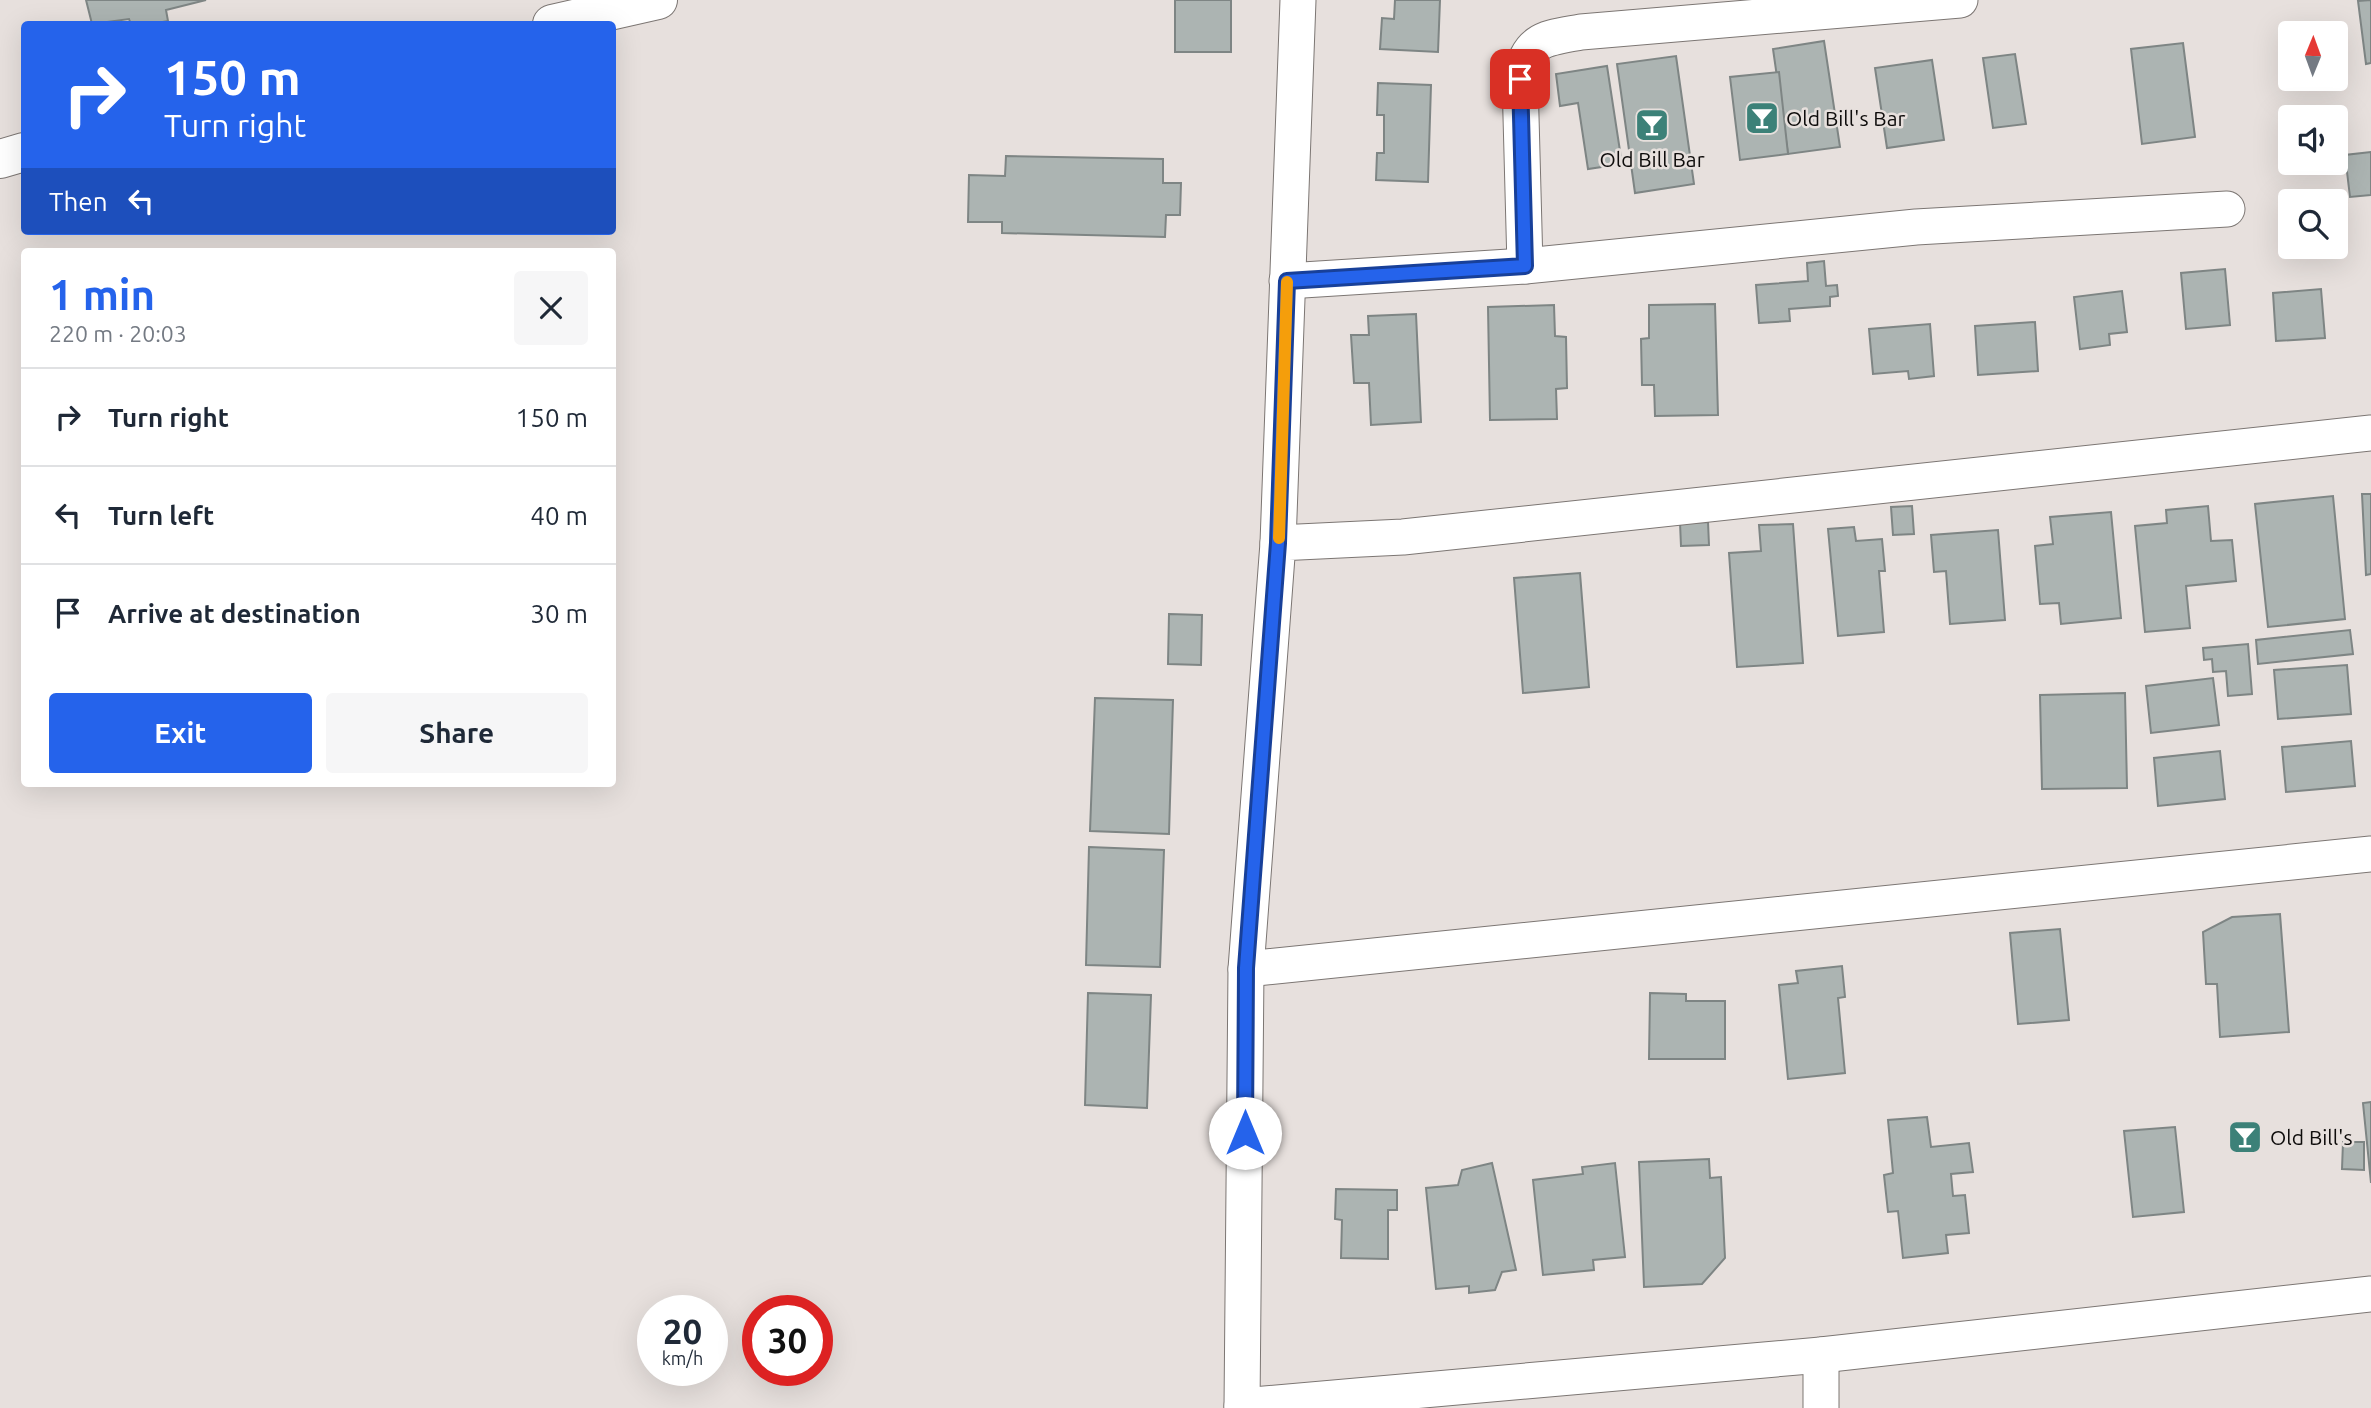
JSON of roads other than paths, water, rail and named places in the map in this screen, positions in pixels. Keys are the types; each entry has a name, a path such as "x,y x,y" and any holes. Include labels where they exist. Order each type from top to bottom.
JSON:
{"street":[{"path":"1298,0 1278,543 1246,968 1242,1407 1821,1355 2371,1294"},
{"path":"1525,266 1520,79 1525,56 1544,39 1581,32 1961,0"},
{"path":"565,21 644,2"},
{"path":"0,159 21,153"},
{"path":"1287,281 1525,266 1916,227 2227,209"},
{"path":"1278,543 1403,537 2371,433"},
{"path":"1246,968 2371,854"},
{"path":"1821,1355 1821,1408"}],"place":[{"name":"Old Bill's Bar","path":"1762,118"},
{"name":"Old Bill Bar","path":"1652,125"},
{"name":"Old Bill's","path":"2245,1137"}]}
